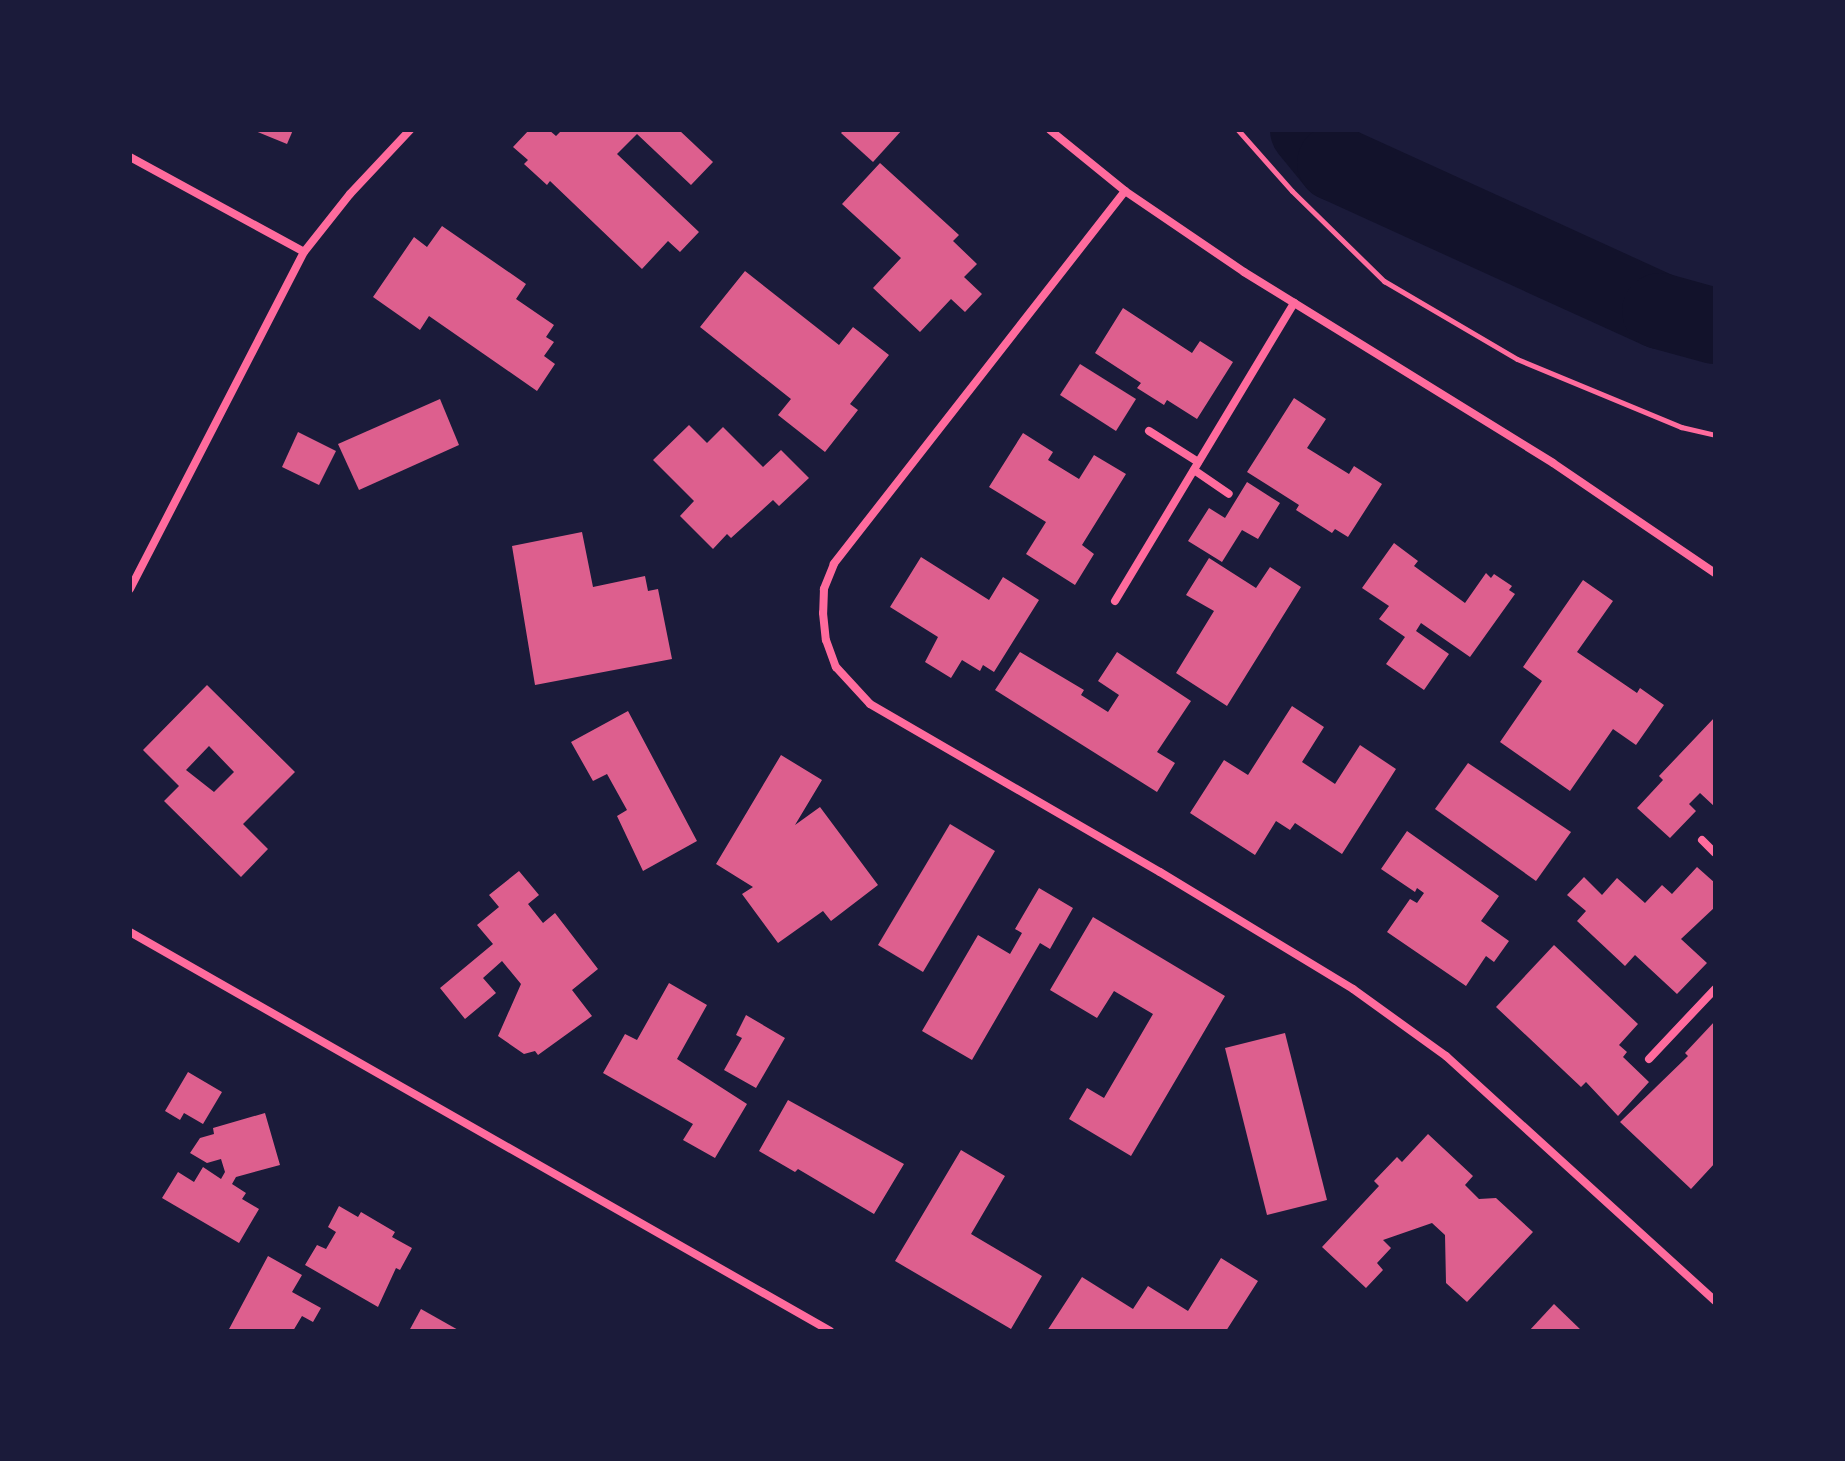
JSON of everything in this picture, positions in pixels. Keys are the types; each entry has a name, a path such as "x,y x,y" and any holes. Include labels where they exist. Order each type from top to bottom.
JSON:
{"street":[{"path":"130,589 304,252 350,194 410,130"},
{"path":"1050,130 1125,191 1294,303 1553,463 1715,573"},
{"path":"130,157 304,252"},
{"path":"1125,191 834,564 824,589 823,613 826,640 836,667 870,704 1160,872 1353,989 1399,1022 1446,1056 1510,1112 1715,1301"},
{"path":"1115,601 1294,303"},
{"path":"1149,431 1229,494"},
{"path":"1702,840 1715,853"},
{"path":"130,932 830,1331"},
{"path":"1649,1059 1715,989"}],"path":[{"path":"1238,130 1292,191 1384,281 1517,359 1681,427 1715,435"}],"building":[{"path":"253,130 293,130 287,144"},
{"path":"529,130 549,130 556,136 562,130 679,130 713,162 691,185 637,134 617,154 699,232 680,252 668,241 642,269 550,181 547,185 524,164 528,160 513,147"},
{"path":"844,130 902,130 873,162 841,133"},
{"path":"880,163 959,235 953,241 977,264 964,277 982,294 965,312 951,299 920,332 873,288 901,258 842,204"},
{"path":"442,226 526,284 516,299 554,325 546,337 554,342 544,356 555,364 537,391 429,316 420,330 373,297 414,237 427,247"},
{"path":"745,271 839,345 853,327 889,355 850,404 858,410 825,452 778,415 791,399 700,327"},
{"path":"1123,308 1192,353 1200,341 1233,362 1197,419 1167,400 1164,405 1137,388 1141,383 1095,353"},
{"path":"1080,364 1136,399 1116,431 1060,395"},
{"path":"1294,398 1326,419 1307,448 1349,474 1354,466 1382,484 1348,537 1335,529 1332,533 1296,510 1299,505 1247,472"},
{"path":"440,399 459,445 359,490 338,444"},
{"path":"689,425 707,443 723,427 763,467 781,450 809,478 779,506 773,500 731,538 727,534 713,549 680,516 694,501 653,460"},
{"path":"298,432 336,451 319,485 282,467"},
{"path":"1023,433 1053,452 1048,460 1079,479 1094,455 1126,474 1082,545 1094,554 1075,585 1026,554 1046,522 989,487"},
{"path":"1247,482 1280,503 1258,539 1242,530 1222,562 1188,541 1209,508 1225,518"},
{"path":"582,532 593,587 645,576 648,591 658,589 672,659 535,685 512,546"},
{"path":"1394,543 1418,561 1414,566 1465,603 1486,573 1491,578 1494,574 1512,586 1509,590 1515,594 1470,657 1421,623 1416,631 1449,654 1424,690 1386,664 1405,637 1379,619 1389,606 1362,588"},
{"path":"921,557 989,600 1003,577 1039,600 994,672 983,665 980,671 962,660 951,678 925,662 938,637 890,607"},
{"path":"1209,558 1256,588 1270,567 1301,587 1227,706 1176,673 1214,611 1186,595"},
{"path":"1583,580 1613,601 1577,652 1637,693 1640,688 1664,705 1636,745 1613,729 1570,791 1500,742 1542,681 1523,667"},
{"path":"1020,652 1084,690 1081,695 1108,712 1119,695 1098,681 1117,652 1191,701 1157,752 1175,763 1157,792 995,690"},
{"path":"207,685 295,772 243,824 268,849 241,877 164,801 179,786 143,750","holes":["209,746 234,772 214,792 186,770"]},
{"path":"1292,706 1324,727 1302,762 1335,784 1360,745 1396,769 1342,854 1295,823 1290,830 1276,821 1255,855 1190,813 1224,760 1248,775"},
{"path":"628,711 697,841 643,871 617,816 627,810 607,774 593,781 571,742"},
{"path":"1715,717 1715,807 1700,793 1689,804 1696,811 1670,838 1637,808 1663,780 1659,776"},
{"path":"781,755 822,780 795,825 820,807 878,885 831,921 823,911 778,943 742,894 753,887 716,864"},
{"path":"1468,763 1571,832 1536,881 1435,809"},
{"path":"950,824 995,851 923,972 878,945"},
{"path":"1407,831 1499,896 1481,921 1509,941 1494,962 1486,956 1466,986 1387,932 1410,899 1417,903 1424,893 1417,888 1415,892 1381,869"},
{"path":"1697,867 1715,883 1715,907 1681,939 1707,963 1677,994 1635,955 1625,966 1577,921 1586,911 1567,895 1584,877 1602,895 1617,878 1645,903 1662,885 1672,894"},
{"path":"519,871 539,895 528,904 543,923 555,913 598,969 572,990 592,1016 538,1055 535,1051 524,1054 498,1036 521,984 502,961 483,978 496,993 465,1019 440,988 493,944 477,925 499,907 489,895"},
{"path":"1039,888 1073,908 1050,949 1040,943 972,1060 922,1031 978,935 1010,954 1022,933 1015,929"},
{"path":"1093,917 1225,996 1131,1156 1069,1119 1087,1088 1104,1098 1153,1014 1114,991 1097,1018 1050,990"},
{"path":"1554,945 1638,1024 1619,1045 1627,1052 1623,1057 1649,1082 1618,1116 1586,1082 1581,1087 1496,1007"},
{"path":"669,983 707,1005 677,1059 747,1104 715,1158 683,1140 693,1124 603,1073 625,1034 637,1040"},
{"path":"746,1015 785,1038 756,1088 724,1070 742,1038 736,1035"},
{"path":"1715,1021 1715,1163 1691,1189 1620,1122 1688,1056 1685,1053"},
{"path":"1285,1033 1327,1200 1267,1215 1225,1048"},
{"path":"188,1072 222,1092 203,1124 184,1113 180,1120 165,1111"},
{"path":"788,1100 904,1164 874,1214 798,1169 795,1172 759,1151"},
{"path":"265,1113 280,1165 236,1177 232,1184 246,1193 242,1199 259,1209 239,1243 162,1198 178,1172 194,1182 203,1167 221,1179 225,1172 221,1159 207,1163 190,1153 200,1138 214,1134 213,1128"},
{"path":"1428,1134 1473,1176 1465,1185 1479,1199 1496,1198 1533,1232 1467,1302 1446,1283 1445,1235 1432,1223 1383,1240 1391,1248 1377,1263 1383,1270 1366,1288 1322,1247 1379,1186 1374,1181 1397,1157 1402,1162"},
{"path":"961,1150 1005,1176 971,1234 1042,1276 1011,1329 895,1261"},
{"path":"339,1206 358,1217 361,1212 395,1232 392,1237 412,1248 400,1270 396,1268 378,1307 305,1265 317,1245 326,1249 336,1232 328,1227"},
{"path":"268,1256 302,1275 292,1292 321,1308 313,1322 302,1316 293,1331 228,1331"},
{"path":"1221,1258 1258,1281 1226,1331 1047,1331 1082,1277 1133,1309 1148,1286 1188,1311"},
{"path":"1554,1304 1582,1331 1529,1331"},
{"path":"421,1309 460,1331 409,1331"}],"waterway":[{"path":"1308,130 1335,163 1660,311 1715,326"}]}
